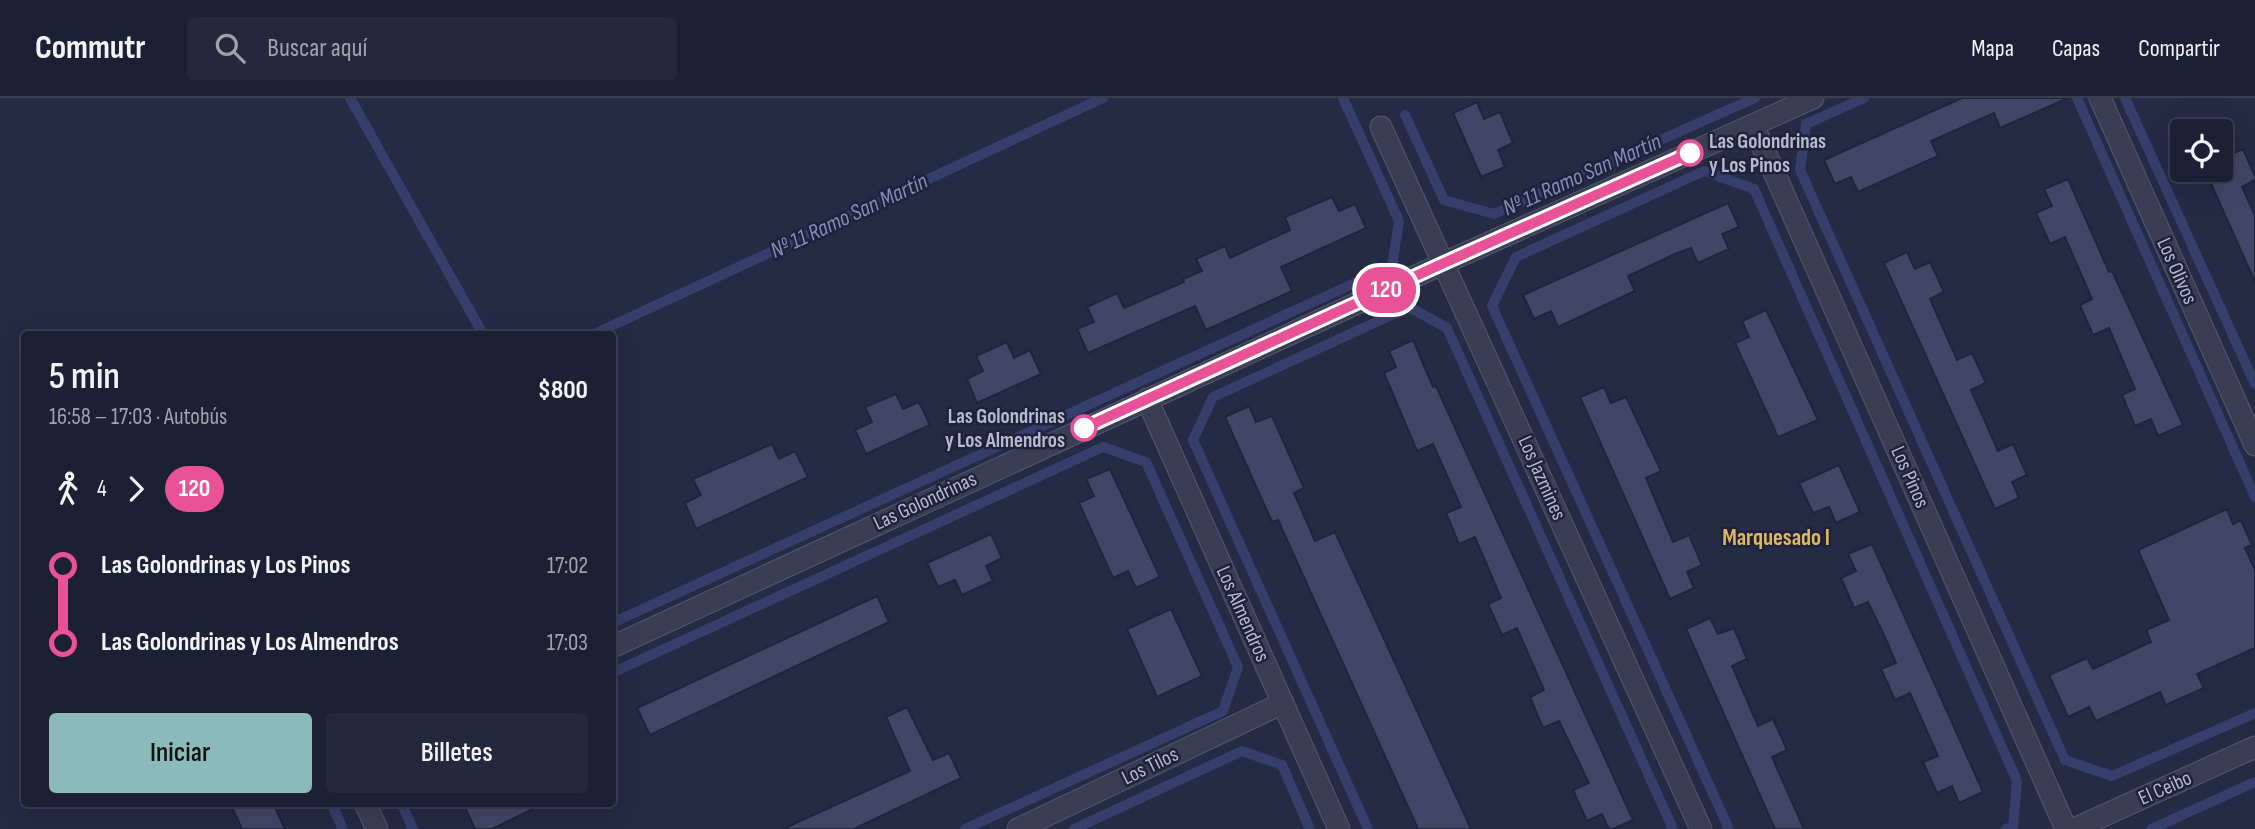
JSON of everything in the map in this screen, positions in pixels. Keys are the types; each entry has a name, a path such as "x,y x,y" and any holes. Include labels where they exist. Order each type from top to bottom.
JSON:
{"street":[{"name":"Las Golondrinas","path":"616,645 1444,263 1813,98"},
{"name":"Los Olivos","path":"2100,98 2255,445"},
{"name":"Los Pinos","path":"1753,125 2066,829"},
{"name":"Los Jazmines","path":"1381,127 1701,829"},
{"name":"Los Almendros","path":"1147,399 1339,829"},
{"name":"Los Tilos","path":"1018,829 1283,702"},
{"name":"El Ceibo","path":"2074,829 2255,747"},
{"path":"367,807 377,829"}],"building":[{"path":"1962,98 2068,98 2000,128 1994,113 1931,141 1938,156 1858,192 1851,177 1835,184 1824,160"},
{"path":"1477,102 1484,119 1500,112 1513,143 1498,150 1505,167 1481,177 1453,113"},
{"path":"2243,149 2255,176 2255,180 2242,187 2255,215 2255,282 2210,182 2233,182 2233,154"},
{"path":"2068,179 2109,272 2112,271 2183,425 2158,436 2151,419 2135,426 2122,395 2135,389 2109,328 2093,335 2080,305 2092,299 2065,237 2050,244 2036,213 2052,206 2044,189"},
{"path":"1332,197 1339,211 1355,204 1366,228 1281,267 1292,291 1206,330 1195,306 1088,353 1077,329 1094,322 1087,307 1117,293 1124,308 1184,282 1183,279 1202,271 1196,259 1225,246 1230,258 1290,230 1285,217"},
{"path":"1728,203 1739,227 1722,234 1729,249 1698,263 1691,248 1675,254 1628,276 1635,291 1558,327 1551,311 1534,319 1523,295"},
{"path":"1907,252 1915,269 1930,262 1944,292 1930,299 1957,360 1972,353 1986,383 1971,390 1998,451 2013,444 2027,475 2012,482 2019,498 1995,509 1884,263"},
{"path":"1766,310 1818,420 1778,437 1735,343 1749,337 1742,321"},
{"path":"1413,340 1633,820 1613,829 1609,829 1602,814 1587,821 1573,790 1589,783 1559,721 1543,728 1530,697 1544,690 1517,628 1502,635 1488,604 1501,598 1475,537 1459,544 1446,513 1461,507 1433,444 1417,451 1384,373 1396,367 1389,351"},
{"path":"1007,342 1014,358 1030,350 1041,374 977,403 967,379 983,371 976,356"},
{"path":"1604,387 1611,403 1626,397 1661,471 1646,478 1673,542 1689,535 1702,565 1687,572 1694,588 1670,599 1580,397"},
{"path":"896,394 903,409 919,402 930,425 866,454 855,430 872,422 865,407"},
{"path":"1249,406 1256,422 1272,416 1304,488 1294,493 1315,541 1335,532 1471,829 1418,829 1278,520 1272,522 1225,417"},
{"path":"772,444 779,459 795,451 808,477 696,529 685,503 701,495 693,479"},
{"path":"1839,465 1860,512 1836,523 1829,507 1813,513 1799,483"},
{"path":"1110,469 1160,577 1136,588 1128,571 1113,578 1079,503 1094,496 1086,479"},
{"path":"2227,509 2233,524 2241,520 2252,545 2245,548 2255,570 2255,648 2197,674 2204,688 2166,705 2160,692 2096,721 2089,707 2068,717 2049,675 2087,658 2093,669 2151,642 2146,630 2169,620 2138,550"},
{"path":"991,534 1002,558 986,566 993,581 962,595 955,580 938,587 927,563"},
{"path":"1872,544 1983,792 1959,803 1952,786 1937,793 1923,762 1938,756 1910,693 1895,700 1881,669 1896,663 1884,635 1868,602 1854,608 1841,578 1856,571 1848,554"},
{"path":"877,596 889,622 650,735 637,708"},
{"path":"1171,609 1202,676 1157,697 1127,629"},
{"path":"1710,618 1718,634 1734,628 1747,659 1732,666 1758,726 1773,719 1787,750 1772,757 1804,829 1775,829 1686,629"},
{"path":"907,707 933,760 949,753 961,778 854,829 783,829 910,771 886,717"},
{"path":"232,807 275,807 285,829 242,829"},
{"path":"465,807 537,807 492,829 475,829"}],"waterway":[{"name":"Nº 11 Ramo San Martín","path":"350,98 481,331"},
{"name":"Nº 11 Ramo San Martín","path":"600,331 1103,98"},
{"path":"616,621 1392,266 1399,221 1343,98"},
{"name":"Nº 11 Ramo San Martín","path":"1405,115 1444,200 1494,214 1755,98"},
{"path":"1864,98 1806,124 1800,170 2065,760 2112,776 2255,713"},
{"path":"2077,98 2255,497"},
{"path":"2125,98 2255,384"},
{"path":"1729,829 1492,306 1516,257 1704,171 1754,189 2017,781 2013,826 2006,829"},
{"path":"1368,829 1193,440 1213,397 1409,307 1447,328 1673,829"},
{"path":"616,671 1103,447 1146,462 1238,667 1223,711 965,829"},
{"path":"1074,829 1242,751 1282,765 1310,829"},
{"path":"2151,829 2255,782"},
{"path":"333,807 343,829"},
{"path":"403,807 413,829"}],"bus line":[{"name":"120","path":"1084,428 1690,153"}],"place":[{"name":"Las Golondrinas y Los Pinos","path":"1690,153"},
{"name":"Las Golondrinas y Los Almendros","path":"1084,428"}],"district":[{"name":"Marquesado I","path":"1776,538"}]}
